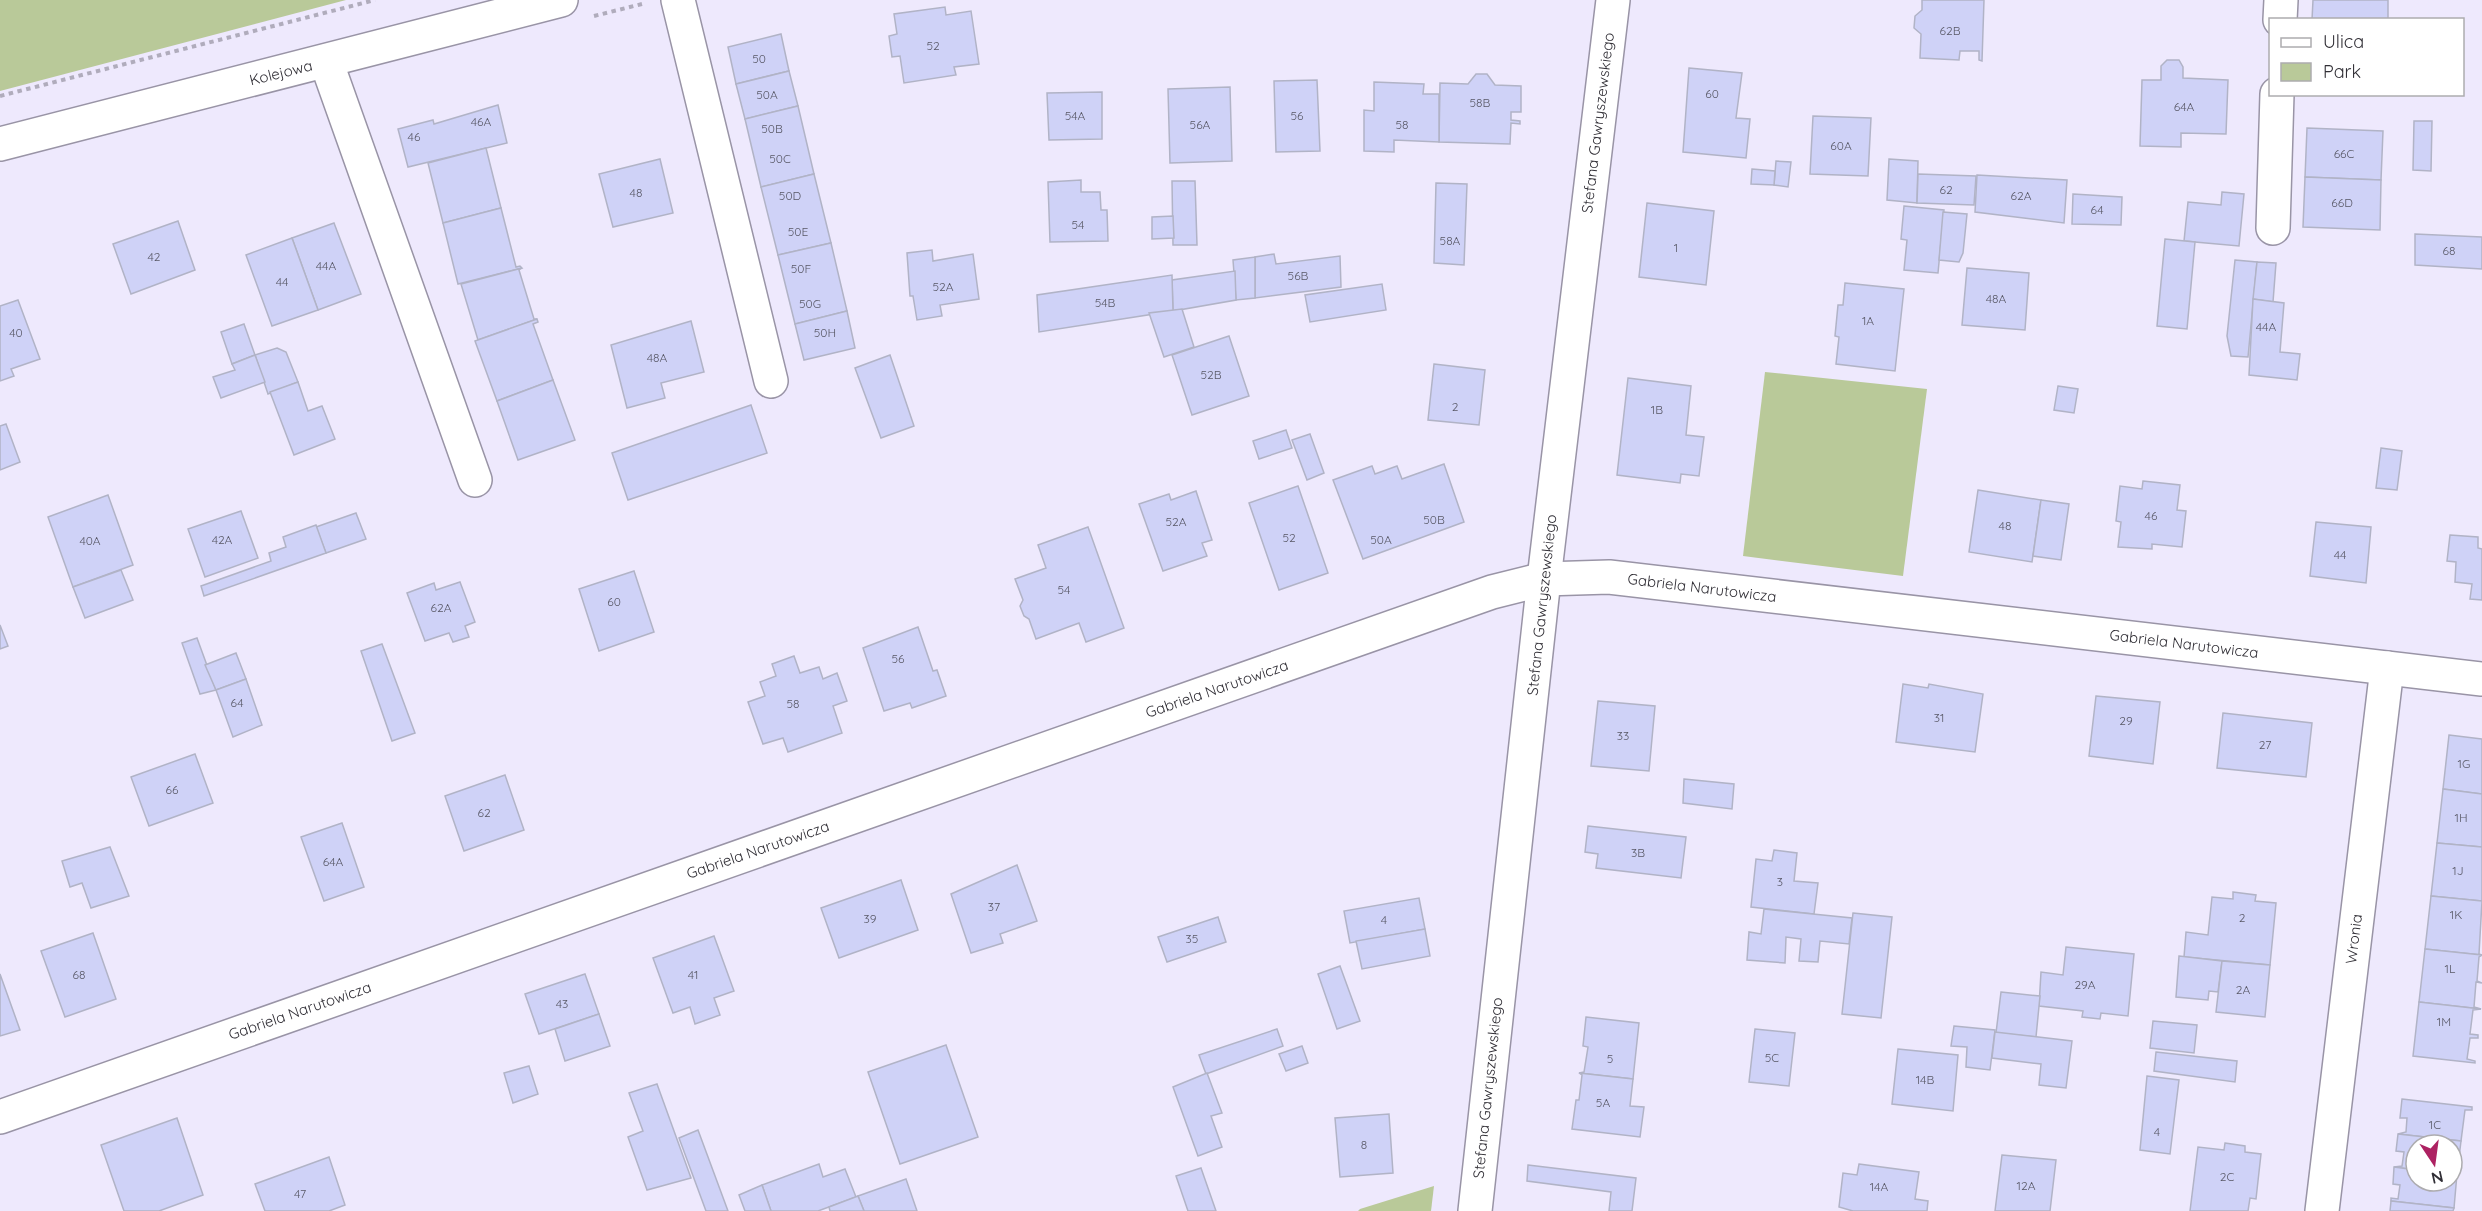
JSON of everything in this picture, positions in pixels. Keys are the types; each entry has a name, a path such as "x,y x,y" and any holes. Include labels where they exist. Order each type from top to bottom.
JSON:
{"street":[{"name":"Kolejowa","path":"0,144 561,0"},
{"path":"678,0 771,381"},
{"name":"Stefana Gawryszewskiego","path":"1474,1211 1544,579 1612,0"},
{"path":"2280,18 2281,0"},
{"path":"326,61 475,480"},
{"path":"2273,228 2277,96"},
{"name":"Gabriela Narutowicza","path":"0,1117 1492,592 1544,579 1609,577 2482,678"},
{"name":"Wronia","path":"2322,1211 2387,668"}],"path":[{"path":"0,96 375,0"}],"green space":[{"path":"0,0 346,0 0,91"},
{"path":"1765,372 1927,389 1903,576 1743,556"},
{"path":"1434,1186 1431,1211 1358,1211 1360,1209"}],"building":[{"path":"1922,0 1984,0 1982,61 1979,60 1979,51 1960,51 1959,60 1920,58 1921,34 1914,28 1915,16 1922,10"},
{"path":"2313,0 2388,0 2388,18 2312,18"},
{"path":"945,7 946,15 971,11 979,64 954,67 956,75 904,83 900,56 892,57 889,36 897,34 894,14"},
{"path":"781,34 789,71 736,84 728,47"},
{"path":"2167,60 2179,60 2183,67 2183,78 2228,80 2226,134 2181,133 2181,147 2140,146 2142,80 2161,80 2161,66"},
{"path":"1689,68 1742,73 1736,118 1750,119 1746,158 1683,152"},
{"path":"789,71 798,106 745,119 736,84"},
{"path":"1476,74 1487,74 1495,85 1521,86 1521,112 1511,112 1511,120 1520,121 1520,124 1511,123 1510,144 1439,142 1440,83 1468,84"},
{"path":"1317,80 1320,151 1276,152 1274,81"},
{"path":"1374,82 1424,84 1423,94 1439,94 1439,142 1394,140 1394,152 1364,151 1364,110 1374,111"},
{"path":"1230,87 1232,161 1170,163 1168,89"},
{"path":"1102,92 1102,139 1049,140 1047,93"},
{"path":"498,105 507,143 408,167 398,129 433,120 434,124"},
{"path":"798,106 814,174 761,187 745,119"},
{"path":"1813,116 1871,118 1868,176 1810,174"},
{"path":"2414,121 2432,121 2431,171 2413,170"},
{"path":"2307,128 2383,131 2381,180 2305,177"},
{"path":"486,148 501,208 443,223 428,163"},
{"path":"660,159 673,213 613,227 599,174"},
{"path":"1889,159 1918,161 1917,203 1887,200"},
{"path":"1776,161 1791,162 1788,187 1774,185"},
{"path":"1752,169 1775,171 1774,185 1751,184"},
{"path":"814,174 831,243 778,255 761,187"},
{"path":"1918,174 1976,176 1974,205 1917,203"},
{"path":"1977,175 2067,180 2064,223 1975,212"},
{"path":"2305,177 2381,180 2380,230 2303,227"},
{"path":"1081,180 1081,192 1100,192 1101,210 1107,210 1108,241 1050,242 1048,182"},
{"path":"1172,181 1195,181 1197,245 1173,245"},
{"path":"1436,183 1467,184 1464,265 1434,263"},
{"path":"2222,192 2244,194 2239,246 2184,241 2188,202 2221,205"},
{"path":"2073,194 2122,197 2121,225 2072,224"},
{"path":"1647,203 1714,211 1706,285 1639,277"},
{"path":"1904,206 1944,210 1938,273 1904,270 1907,240 1901,239"},
{"path":"501,208 516,267 522,268 458,284 443,223"},
{"path":"1943,212 1967,214 1963,253 1959,262 1939,260"},
{"path":"1173,216 1174,238 1152,239 1152,217"},
{"path":"178,221 195,270 131,294 113,244"},
{"path":"334,223 361,294 318,310 292,238"},
{"path":"2415,234 2482,237 2482,269 2415,265"},
{"path":"292,238 318,310 272,326 246,255"},
{"path":"2165,239 2195,242 2187,329 2157,326"},
{"path":"831,243 847,311 795,324 778,255"},
{"path":"932,250 933,261 973,254 979,299 940,305 942,316 917,320 913,296 910,296 907,253"},
{"path":"1274,254 1276,264 1340,256 1341,287 1255,298 1255,257"},
{"path":"1255,257 1255,298 1236,300 1233,260"},
{"path":"2235,260 2257,262 2248,357 2231,356 2227,336"},
{"path":"2257,262 2276,263 2273,302 2253,299"},
{"path":"522,268 519,270 534,319 537,319 478,340 461,284"},
{"path":"1967,268 2029,273 2025,330 1962,325"},
{"path":"1235,271 1236,300 1173,311 1172,280"},
{"path":"1172,275 1173,311 1039,332 1037,295"},
{"path":"1845,283 1904,289 1895,371 1836,364 1839,337 1835,336 1838,305 1843,305"},
{"path":"1382,284 1386,310 1310,322 1305,295"},
{"path":"2253,299 2284,303 2280,352 2300,354 2297,380 2249,375"},
{"path":"18,300 40,359 11,369 14,376 0,381 0,306"},
{"path":"1182,309 1194,347 1164,357 1149,313"},
{"path":"847,311 855,348 804,360 795,324"},
{"path":"537,319 538,322 533,324 553,380 497,401 475,341"},
{"path":"691,321 704,372 661,383 665,398 627,408 611,345"},
{"path":"244,324 255,355 232,364 221,332"},
{"path":"1229,336 1249,396 1192,415 1172,355"},
{"path":"277,348 286,352 298,382 268,394 255,355"},
{"path":"255,355 265,382 221,398 213,377 235,370 232,364"},
{"path":"890,355 914,426 881,438 855,368"},
{"path":"1434,364 1485,370 1479,425 1428,420"},
{"path":"1628,378 1691,386 1686,435 1704,437 1699,476 1681,474 1680,483 1617,475"},
{"path":"553,380 575,440 518,460 497,401"},
{"path":"298,382 308,411 322,406 335,439 294,455 270,392"},
{"path":"2058,386 2078,389 2074,413 2054,410"},
{"path":"751,405 767,453 628,500 612,453"},
{"path":"6,424 20,462 0,470 0,426"},
{"path":"1286,430 1292,448 1259,459 1253,441"},
{"path":"1310,434 1324,473 1307,480 1292,440"},
{"path":"2381,448 2402,451 2397,490 2376,488"},
{"path":"1444,464 1464,522 1363,559 1333,480 1372,466 1375,474 1397,466 1402,479"},
{"path":"2143,481 2180,485 2177,510 2186,511 2182,547 2152,544 2152,549 2118,547 2121,522 2116,521 2120,486 2142,489"},
{"path":"1298,486 1328,573 1279,590 1249,503"},
{"path":"1978,490 2041,500 2032,562 1969,552"},
{"path":"1196,491 1212,540 1202,543 1207,556 1163,571 1139,504 1169,494 1171,500"},
{"path":"108,495 133,565 73,587 48,517"},
{"path":"2041,500 2069,504 2061,560 2033,556"},
{"path":"241,511 258,558 205,577 188,529"},
{"path":"356,513 366,539 326,553 316,527"},
{"path":"2316,522 2371,527 2366,583 2310,576"},
{"path":"316,525 326,553 204,596 201,586 271,561 269,553 286,547 283,537"},
{"path":"1088,527 1124,628 1086,642 1079,623 1036,639 1029,619 1024,616 1020,606 1023,600 1015,579 1046,568 1038,545"},
{"path":"2450,535 2478,537 2478,548 2482,549 2482,600 2470,599 2472,584 2455,582 2456,562 2447,561"},
{"path":"121,570 133,600 85,618 73,587"},
{"path":"634,571 654,632 599,651 579,589"},
{"path":"460,582 475,622 465,626 469,637 453,642 449,633 425,641 407,593 434,583 436,590"},
{"path":"0,625 8,646 0,649"},
{"path":"918,627 933,671 937,670 946,696 912,708 910,703 884,711 863,648"},
{"path":"197,638 216,690 200,694 182,643"},
{"path":"382,644 415,733 392,741 361,651"},
{"path":"236,653 246,679 216,690 205,665"},
{"path":"794,656 800,673 819,667 823,679 837,673 847,701 833,706 842,733 788,752 783,738 763,744 748,702 765,696 760,682 776,676 772,664"},
{"path":"246,679 262,725 233,737 216,690"},
{"path":"1903,684 1928,688 1929,684 1983,694 1975,752 1896,742"},
{"path":"2096,696 2160,702 2153,764 2089,756"},
{"path":"1598,701 1655,706 1649,771 1591,766"},
{"path":"2223,713 2312,723 2306,777 2217,768"},
{"path":"2449,735 2482,739 2482,794 2443,789"},
{"path":"195,754 213,803 149,826 131,777"},
{"path":"505,775 524,830 464,851 445,796"},
{"path":"1684,779 1734,784 1732,809 1683,803"},
{"path":"2443,789 2482,794 2482,847 2437,843"},
{"path":"342,823 364,887 324,901 301,837"},
{"path":"1588,826 1686,837 1681,878 1596,868 1598,854 1585,852"},
{"path":"2437,843 2482,847 2482,901 2431,896"},
{"path":"110,847 129,896 91,908 82,883 70,887 62,861"},
{"path":"1774,850 1797,853 1794,881 1818,883 1814,914 1751,907 1756,859 1772,861"},
{"path":"1017,865 1037,921 1000,934 1003,943 971,953 951,894"},
{"path":"901,880 918,930 839,958 821,908"},
{"path":"2233,892 2256,895 2255,901 2276,903 2270,965 2184,957 2186,932 2208,935 2212,897 2233,899"},
{"path":"2431,896 2482,901 2479,954 2482,955 2425,949"},
{"path":"1419,898 1425,929 1350,943 1344,911"},
{"path":"1764,909 1852,918 1849,944 1820,941 1818,962 1799,961 1801,939 1786,937 1785,963 1747,960 1749,932 1761,934"},
{"path":"1853,913 1892,917 1881,1018 1842,1014"},
{"path":"1218,917 1226,942 1167,962 1158,937"},
{"path":"1425,929 1430,956 1362,969 1356,941"},
{"path":"93,933 116,999 65,1017 41,951"},
{"path":"714,936 734,991 714,998 720,1015 695,1024 690,1007 673,1013 653,958"},
{"path":"2066,947 2134,954 2128,1016 2101,1013 2100,1019 2082,1017 2083,1011 2039,1006 2041,972 2063,975"},
{"path":"2425,949 2482,955 2479,957 2477,981 2482,983 2476,982 2474,1007 2481,1009 2419,1002"},
{"path":"2179,956 2222,961 2218,992 2209,991 2208,1000 2176,997"},
{"path":"2222,961 2270,965 2265,1017 2216,1012"},
{"path":"1340,966 1360,1021 1337,1029 1318,974"},
{"path":"0,974 20,1030 0,1036"},
{"path":"585,974 599,1014 539,1034 525,994"},
{"path":"2001,992 2040,996 2036,1037 1996,1033"},
{"path":"2419,1002 2481,1009 2473,1010 2470,1034 2478,1035 2478,1038 2470,1038 2467,1059 2475,1063 2413,1056"},
{"path":"599,1014 610,1046 565,1061 555,1029"},
{"path":"1586,1017 1639,1023 1633,1079 1579,1073 1584,1072 1588,1047 1583,1046"},
{"path":"2153,1021 2197,1025 2194,1053 2150,1048"},
{"path":"1954,1026 1995,1030 1990,1070 1966,1067 1967,1047 1951,1046"},
{"path":"1277,1029 1283,1046 1206,1074 1199,1055"},
{"path":"1755,1029 1795,1033 1789,1086 1749,1082"},
{"path":"1995,1032 2072,1041 2066,1088 2039,1085 2041,1064 1992,1058"},
{"path":"946,1045 978,1137 900,1164 868,1072"},
{"path":"1302,1046 1308,1063 1286,1071 1279,1054"},
{"path":"1898,1049 1958,1055 1953,1111 1892,1104"},
{"path":"2156,1052 2237,1061 2235,1082 2154,1071"},
{"path":"529,1066 538,1094 513,1103 504,1073"},
{"path":"1207,1073 1222,1113 1211,1116 1222,1147 1198,1156 1173,1087"},
{"path":"1579,1073 1633,1079 1630,1106 1644,1107 1640,1137 1572,1129 1576,1100 1579,1100 1582,1075"},
{"path":"2147,1076 2179,1080 2170,1154 2140,1150"},
{"path":"657,1084 691,1178 647,1190 628,1137 643,1131 629,1093"},
{"path":"2402,1099 2472,1107 2472,1110 2465,1110 2462,1133 2398,1134 2406,1132 2407,1118 2400,1118"},
{"path":"1389,1114 1393,1173 1340,1177 1335,1118"},
{"path":"177,1118 203,1195 159,1211 124,1211 101,1145"},
{"path":"698,1130 728,1211 706,1211 679,1138"},
{"path":"2398,1134 2404,1135 2404,1152 2396,1151"},
{"path":"2225,1143 2245,1146 2245,1152 2261,1154 2256,1199 2250,1198 2248,1211 2190,1211 2198,1147 2224,1150"},
{"path":"2404,1152 2404,1168 2394,1167 2402,1166"},
{"path":"2002,1155 2056,1160 2050,1211 1995,1211"},
{"path":"329,1157 345,1205 329,1211 265,1211 255,1184"},
{"path":"819,1164 823,1177 845,1169 856,1197 818,1211 771,1211 762,1185"},
{"path":"1859,1164 1919,1172 1915,1199 1928,1201 1927,1211 1853,1211 1839,1207 1843,1173 1857,1175"},
{"path":"1528,1165 1636,1178 1632,1211 1609,1211 1611,1192 1527,1181"},
{"path":"2394,1167 2404,1168 2404,1193 2455,1193 2454,1208 2391,1201 2391,1198 2398,1199 2400,1185 2393,1184"},
{"path":"1201,1168 1216,1211 1188,1211 1176,1176"},
{"path":"906,1179 917,1211 864,1211 858,1196"},
{"path":"762,1185 771,1211 745,1211 739,1195"},
{"path":"858,1196 864,1211 830,1211 829,1207"},
{"path":"2391,1201 2454,1208 2453,1211 2390,1211"}]}
